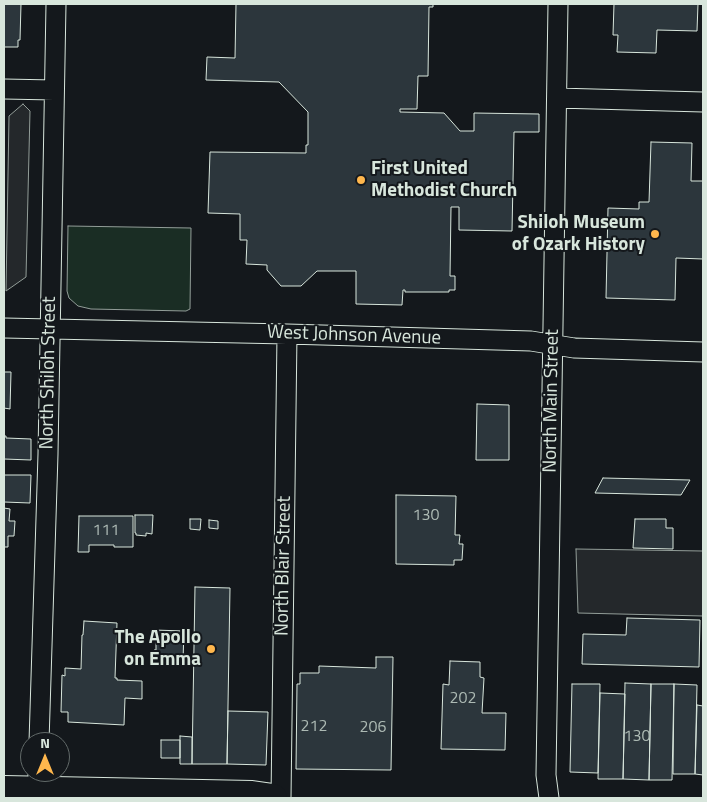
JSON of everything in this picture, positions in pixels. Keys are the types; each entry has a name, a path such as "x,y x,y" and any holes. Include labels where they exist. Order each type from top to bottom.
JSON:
{"street":[{"name":"North Shiloh Street","path":"39,732 48,464 56,4"},
{"name":"North Main Street","path":"549,798 546,775 558,4"},
{"path":"4,89 54,90"},
{"path":"557,98 703,102"},
{"name":"West Johnson Avenue","path":"4,328 531,341 574,348 703,352"},
{"name":"North Blair Street","path":"281,798 287,334"},
{"path":"22,788 252,795 273,798"}],"green space":[{"path":"68,226 191,228 190,309 186,311 91,309 78,306 69,298 67,291"}],"shaded area":[{"path":"23,104 30,111 26,277 6,291 9,116"},
{"path":"576,549 703,551 703,616 578,613"}],"building":[{"path":"4,4 21,4 20,40 18,40 18,47 4,47"},
{"name":"First United Methodist Church","path":"236,4 433,4 433,7 429,7 428,76 418,76 417,109 400,109 400,112 444,113 460,131 474,131 474,113 539,114 539,132 514,132 512,231 459,230 459,207 451,207 450,276 455,276 455,290 449,290 449,292 405,292 403,290 402,305 356,304 356,271 317,271 301,286 281,286 267,270 267,265 246,264 247,240 240,240 240,214 208,213 210,152 306,153 306,145 308,145 308,112 279,82 206,80 207,57 235,58"},
{"path":"614,4 698,4 697,31 657,30 656,53 617,52 618,35 613,35"},
{"name":"Shiloh Museum of Ozark History","path":"651,142 692,143 691,181 703,181 703,259 676,258 675,300 606,298 608,208 639,209 639,202 649,202"},
{"path":"4,372 11,372 10,409 4,408"},
{"path":"477,404 509,405 509,460 476,460"},
{"path":"4,436 6,438 31,439 31,460 4,459"},
{"path":"4,475 31,475 30,503 4,502"},
{"path":"603,478 690,480 681,495 595,493"},
{"path":"396,495 456,496 455,535 460,535 459,544 463,544 462,560 454,560 454,565 396,564"},
{"path":"4,508 10,509 9,521 15,521 14,536 8,536 8,547 4,547"},
{"path":"135,515 153,515 152,534 146,533 146,536 136,535"},
{"path":"79,516 133,516 133,547 89,545 89,552 78,552"},
{"path":"190,519 201,519 200,530 190,529"},
{"path":"635,519 666,519 666,528 673,528 673,549 633,548"},
{"path":"209,520 218,521 218,529 209,528"},
{"name":"The Apollo on Emma","path":"195,587 230,588 227,764 192,764"},
{"path":"627,618 700,620 699,667 582,664 583,634 626,635"},
{"path":"84,621 117,623 115,678 117,680 142,681 142,699 125,698 124,725 68,722 68,712 61,712 62,675 65,676 65,668 81,669"},
{"path":"154,630 184,631 183,660 154,659 156,640 153,639"},
{"path":"376,657 393,657 391,770 296,769 297,684 300,684 300,673 319,673 319,666 376,668"},
{"path":"450,661 480,662 480,677 484,678 482,713 506,713 505,750 441,749 443,684 449,685"},
{"path":"625,683 651,684 649,780 623,779"},
{"path":"572,684 600,684 598,773 570,772"},
{"path":"651,684 674,684 672,780 649,780"},
{"path":"674,684 697,685 695,774 673,774"},
{"path":"600,693 625,694 623,779 598,779"},
{"path":"697,705 703,706 703,775 695,774"},
{"path":"228,711 268,712 266,765 227,764"},
{"path":"180,736 192,737 192,764 180,764"},
{"path":"161,740 180,740 180,758 161,758"}],"place":[{"name":"First United Methodist Church","path":"361,180"},
{"name":"Shiloh Museum of Ozark History","path":"655,234"},
{"name":"The Apollo on Emma","path":"211,649"}]}
